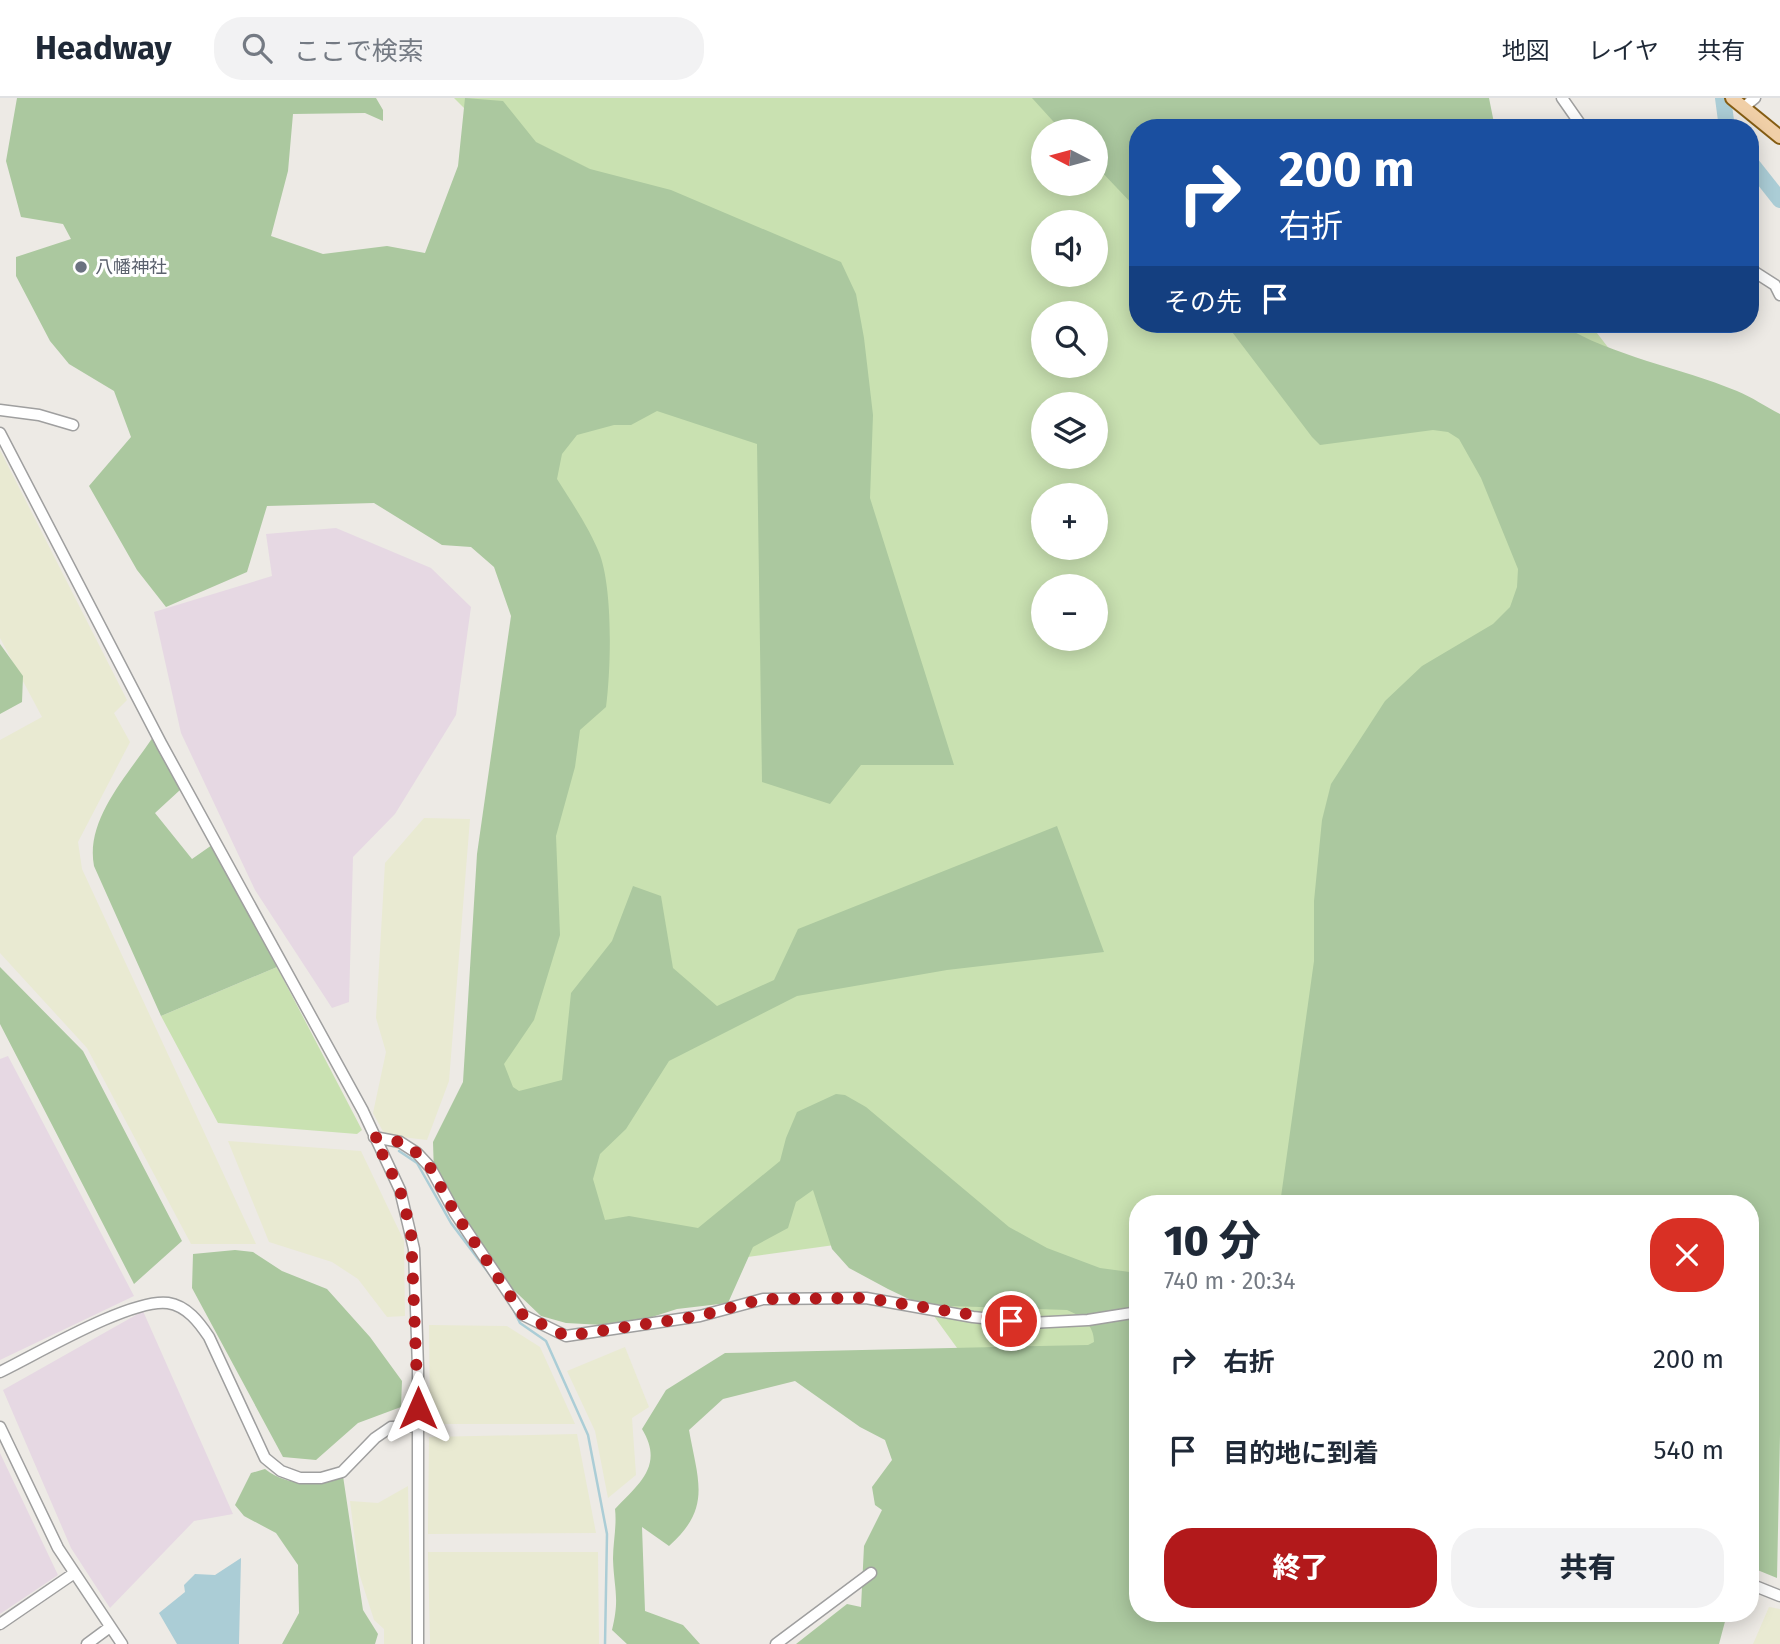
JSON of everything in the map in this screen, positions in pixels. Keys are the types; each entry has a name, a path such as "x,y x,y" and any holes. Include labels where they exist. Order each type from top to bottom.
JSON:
{"main road":[{"path":"1737,102 1758,119"},
{"path":"1759,120 1780,137"}],"street":[{"path":"1562,98 1577,119"},
{"path":"1737,102 1755,98"},
{"path":"1759,275 1775,285 1780,295"},
{"path":"0,410 39,415 74,425"},
{"path":"0,433 72,575 400,1190 414,1249 418,1426 418,1644"},
{"path":"374,1137 400,1142 417,1153 430,1167 455,1213 523,1315 566,1336 700,1316 762,1299 866,1298 973,1317 1030,1323 1088,1320 1129,1313"},
{"path":"0,1372 134,1307 170,1303 198,1320 209,1337 265,1458 281,1471 310,1479 342,1472 375,1438 391,1427 418,1426"},
{"path":"0,1427 73,1574 122,1644"},
{"path":"776,1644 870,1573"},
{"path":"0,1624 73,1574"},
{"path":"1759,1588 1780,1596"},
{"path":"87,1644 110,1627"}],"shaded area":[{"path":"336,528 431,568 471,607 456,715 395,814 353,857 349,1002 332,1008 255,890 181,733 154,612 272,576 266,534"},
{"path":"8,1056 134,1296 0,1360 0,1059"},
{"path":"143,1311 233,1514 194,1521 110,1608 71,1548 3,1390"},
{"path":"0,1453 58,1575 0,1614"}],"green space":[{"path":"17,98 376,98 383,110 383,121 365,113 293,114 288,171 271,236 323,254 387,246 425,253 458,166 465,98 503,101 536,142 590,169 671,190 841,262 856,294 864,338 873,415 870,498 954,765 861,765 830,804 762,782 757,444 657,411 631,425 614,425 577,435 562,454 557,479 591,536 604,571 610,630 606,707 580,730 575,767 556,836 560,935 534,1020 504,1064 513,1087 519,1091 562,1080 571,993 612,941 633,886 661,896 673,968 717,1006 774,980 798,929 1057,826 1104,952 947,970 797,996 669,1061 626,1129 600,1154 593,1179 605,1220 629,1216 698,1228 780,1161 797,1112 836,1094 845,1095 866,1107 1009,1227 1047,1248 1100,1268 1129,1272 1129,1622 1725,1622 1719,1644 796,1644 847,1604 861,1607 864,1546 882,1510 875,1505 872,1487 892,1460 885,1440 860,1427 795,1381 723,1399 689,1430 698,1479 697,1506 683,1532 669,1546 642,1527 645,1611 683,1625 700,1644 627,1644 612,1630 616,1601 613,1559 615,1509 646,1473 651,1453 642,1429 666,1390 725,1353 1088,1345 1094,1342 1092,1331 1082,1318 1067,1310 949,1306 913,1301 888,1289 849,1268 832,1249 813,1190 796,1202 788,1228 753,1247 728,1303 677,1309 652,1317 603,1325 566,1323 541,1316 495,1272 466,1219 434,1174 433,1142 463,1082 477,854 511,616 494,567 471,547 442,545 374,503 267,506 247,572 166,607 137,570 89,486 131,437 114,391 69,364 50,341 16,276 16,257 71,239 63,224 21,217 6,161"},
{"path":"454,98 1384,98 1212,119 1129,119 1129,333 1597,333 1709,478 1561,1195 1129,1195 1129,1397 981,1381 878,1239 551,1284 482,1105 559,419 827,294 492,136"},
{"path":"1032,98 1489,98 1493,119 1129,119 1129,201 1108,179 1108,119 1051,119"},
{"path":"1233,333 1577,333 1624,353 1737,391 1780,414 1780,1434 1777,1578 1759,1571 1759,1195 1281,1195 1314,961 1314,901 1322,820 1331,784 1385,701 1422,666 1493,624 1510,607 1517,587 1518,569 1481,478 1459,439 1448,432 1433,430 1320,445"},
{"path":"0,450 127,700 114,713 130,742 78,842 82,869 256,1244 191,1244 87,1048 0,953 0,740 42,717 0,638"},
{"path":"0,644 23,676 22,702 0,714"},
{"path":"153,737 180,790 155,813 192,859 212,845 277,967 161,1016 94,866 93,849 96,831 111,798"},
{"path":"424,818 470,819 449,1081 427,1140 385,1135 373,1113 386,1052 376,1018 385,863"},
{"path":"0,967 83,1051 182,1241 134,1284 0,1024"},
{"path":"277,967 362,1130 357,1134 218,1123 161,1016"},
{"path":"228,1141 361,1151 404,1241 405,1316 387,1317 358,1279 332,1262 269,1242"},
{"path":"235,1250 253,1252 282,1271 327,1289 370,1337 402,1381 401,1407 358,1423 316,1460 283,1457 192,1288 193,1254"},
{"path":"429,1325 507,1326 540,1347 575,1424 430,1424"},
{"path":"625,1347 649,1407 632,1418 636,1475 608,1498 595,1431 567,1371"},
{"path":"577,1434 596,1533 428,1534 429,1437"},
{"path":"265,1469 284,1479 302,1482 343,1476 363,1610 378,1634 375,1644 282,1644 299,1613 298,1565 276,1533 244,1516 235,1505 251,1473"},
{"path":"408,1486 411,1644 384,1644 384,1629 374,1620 359,1573 350,1501 378,1503"},
{"path":"428,1552 598,1552 599,1644 430,1644"},
{"path":"1769,1607 1780,1609 1780,1644 1753,1644"}],"water":[{"path":"241,1558 239,1644 177,1644 159,1613 185,1592 184,1585 195,1574 215,1575"}],"waterway":[{"path":"1723,98 1726,119"},
{"path":"1759,173 1780,200"},
{"path":"399,1151 417,1163 451,1223 494,1280"},
{"path":"511,1305 520,1323 546,1341 588,1435 607,1534 605,1644"}],"place":[{"name":"八幡神社","path":"81,267"}],"route":[{"path":"418,1408 414,1249 400,1190 374,1137 400,1142 417,1153 430,1167 455,1213 523,1315 566,1336 700,1316 762,1299 866,1298 1011,1321"}]}
